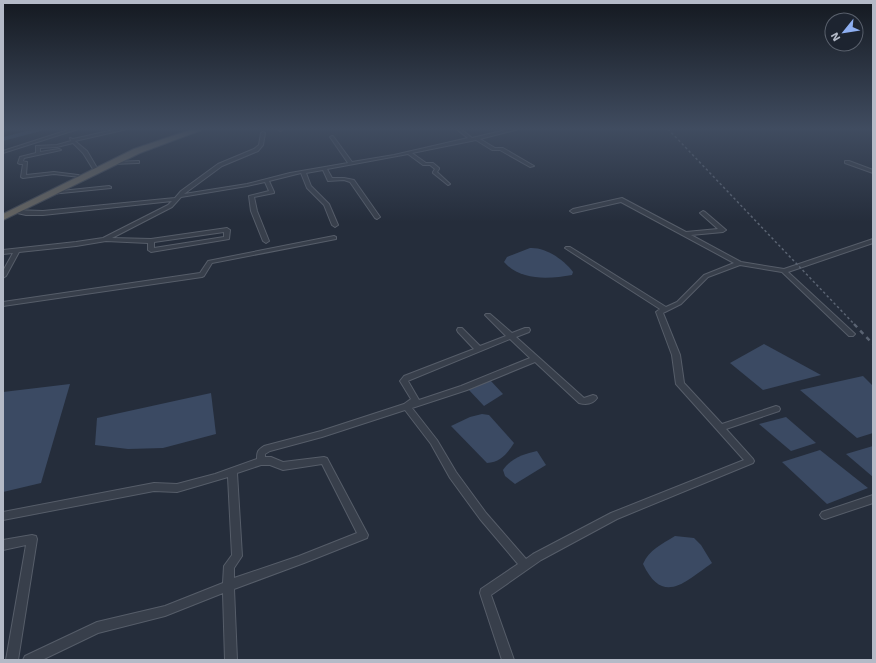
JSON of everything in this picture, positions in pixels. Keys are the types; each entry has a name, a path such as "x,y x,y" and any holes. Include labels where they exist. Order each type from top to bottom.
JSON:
{"highway":[{"path":"3,212 112,160"},
{"path":"3,217 120,160"}],"street":[{"path":"21,160 20,163 25,162 23,177 54,173 78,176"},
{"path":"90,160 95,168"},
{"path":"105,239 163,210 220,165 232,160"},
{"path":"15,211 26,213 43,213 178,198 369,160"},
{"path":"419,160 425,164 431,164 437,169 435,172 448,184"},
{"path":"521,160 532,166"},
{"path":"114,163 137,162"},
{"path":"847,162 873,172"},
{"path":"324,168 330,180 344,179 352,181 377,217"},
{"path":"303,172 309,186 326,204 335,225"},
{"path":"266,180 272,192 251,196 254,211 266,241"},
{"path":"51,193 109,187"},
{"path":"574,211 622,200 739,263 784,271 873,241"},
{"path":"684,234 723,230 703,213"},
{"path":"3,252 76,244 105,239 151,241 227,230 227,238 151,250 151,241"},
{"path":"3,304 202,275 210,262 334,238"},
{"path":"568,248 665,309"},
{"path":"3,276 17,250"},
{"path":"508,660 485,593 537,557 614,516 750,461 680,384 676,355 659,312 679,303 706,276 739,263"},
{"path":"784,271 851,334"},
{"path":"488,314 582,401 588,401 592,398"},
{"path":"460,330 479,350"},
{"path":"261,460 261,452 267,448 322,434 407,406 415,400 404,381 407,378 527,330"},
{"path":"525,565 482,516 453,475 434,442 408,408 464,388 534,359 534,356"},
{"path":"720,428 776,409"},
{"path":"3,516 154,487 177,488 216,477 261,460 271,460 283,466 324,460 363,535 165,611 97,628 29,660"},
{"path":"232,471 237,556 229,566 228,586 232,660"},
{"path":"825,515 873,499"},
{"path":"3,545 32,539 12,660"}],"water":[{"path":"530,248 536,248 554,255 569,267 573,272 572,275 545,278 526,276 518,273 504,262 507,257"},
{"path":"764,344 821,375 763,390 730,363"},
{"path":"863,376 873,386 873,433 857,438 800,390"},
{"path":"490,380 503,394 484,406 468,389"},
{"path":"70,384 41,483 3,492 3,392"},
{"path":"211,393 216,434 163,448 128,449 95,445 97,418"},
{"path":"482,414 489,415 514,443 503,457 496,461 487,463 451,426 470,417"},
{"path":"786,417 816,443 791,451 759,424"},
{"path":"873,446 873,477 846,454"},
{"path":"820,450 868,488 827,504 782,462"},
{"path":"537,451 546,465 515,484 505,476 503,470 510,462 523,455"},
{"path":"675,536 694,538 701,545 712,563 684,583 667,587 658,584 651,577 643,564 652,551"}],"railway":[{"path":"698,160 855,325"},
{"path":"854,324 873,344"}]}
